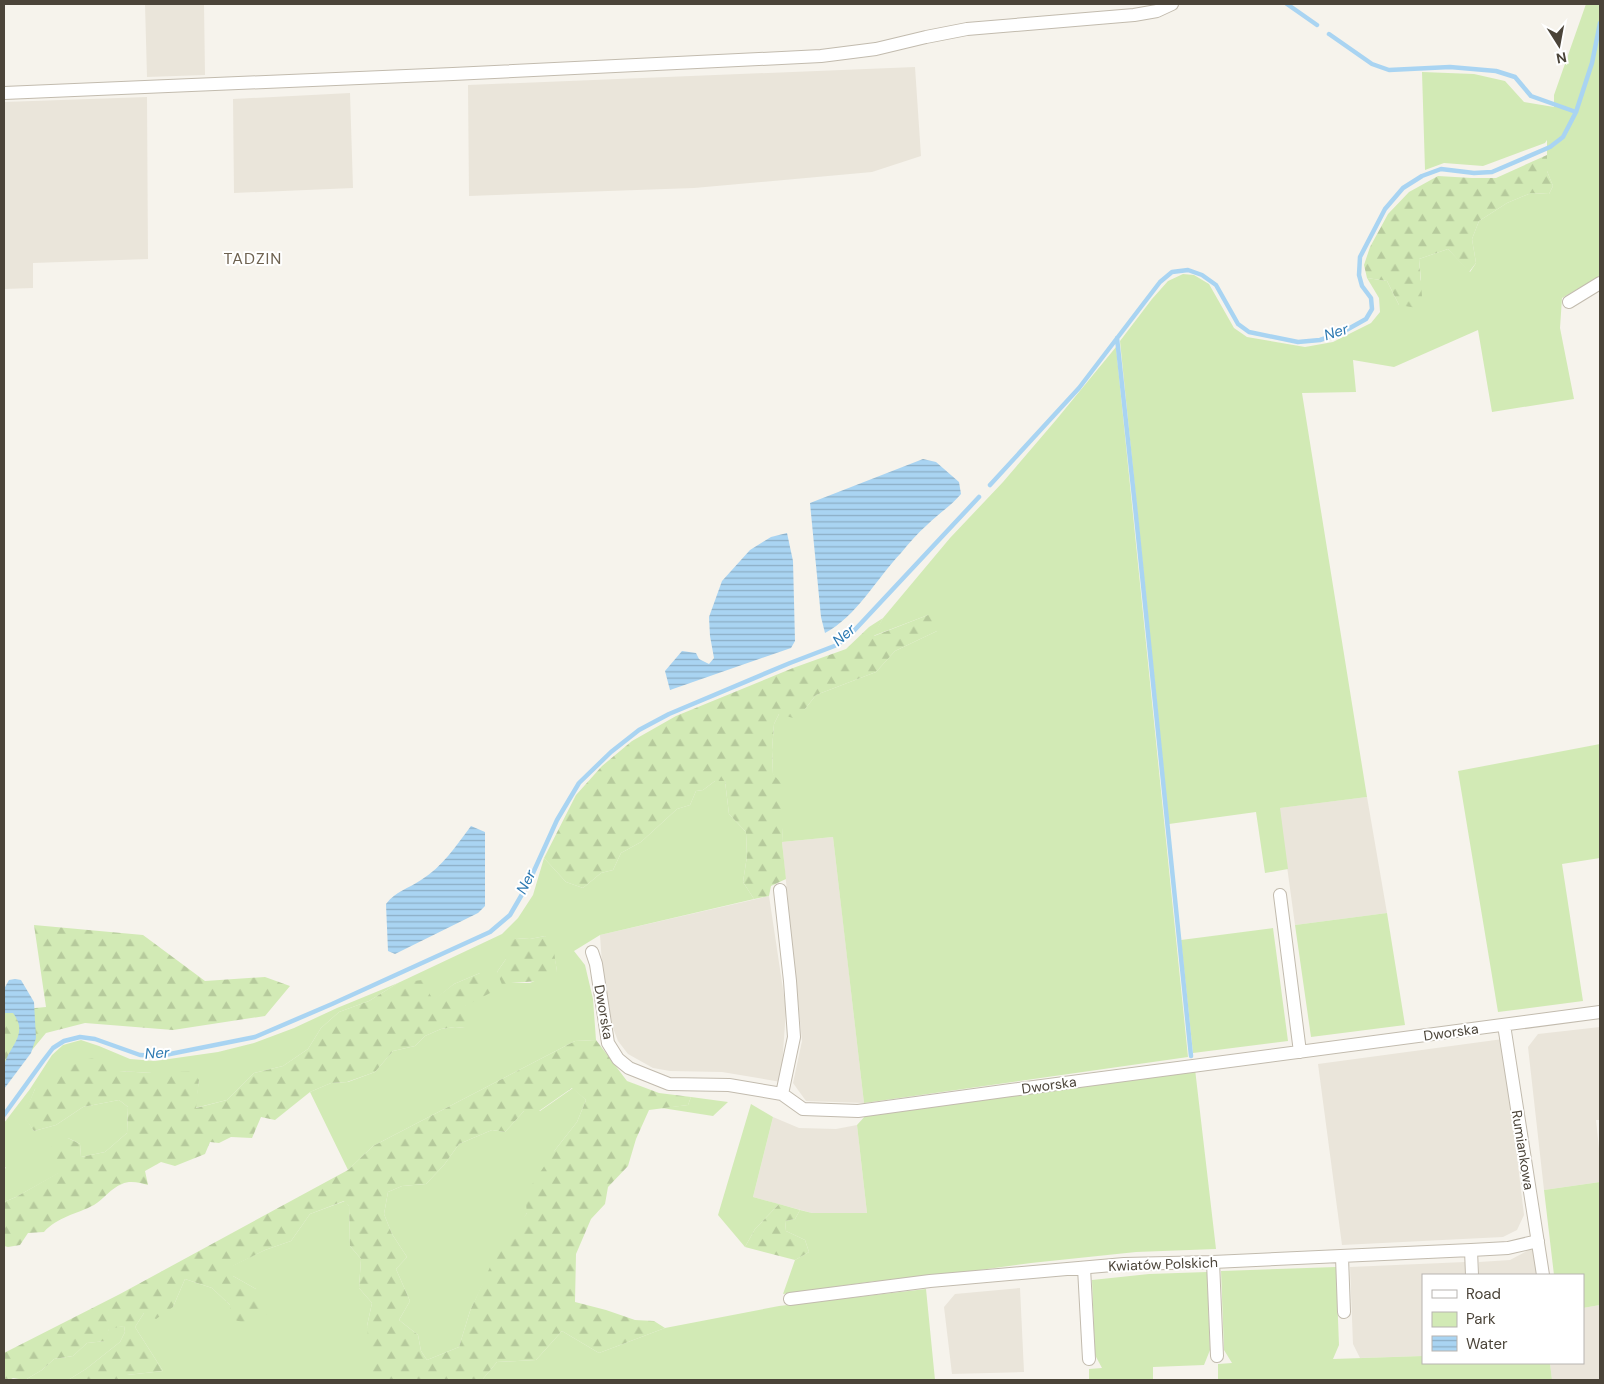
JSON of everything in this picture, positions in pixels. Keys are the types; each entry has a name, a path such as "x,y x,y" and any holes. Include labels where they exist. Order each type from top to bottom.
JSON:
{"street":[{"path":"4,93 821,56 876,49 926,37 967,30 1134,15 1157,11 1172,4"},
{"path":"1569,302 1600,283"},
{"path":"780,890 794,1037 782,1094"},
{"path":"1280,895 1300,1052"},
{"name":"Dworska","path":"592,952 596,964 608,1043 618,1059 629,1068 669,1084 729,1085 782,1094 803,1109 858,1112 1600,1012"},
{"name":"Rumiankowa","path":"1504,1025 1543,1274"},
{"name":"Kwiatów Polskich","path":"790,1299 930,1282 1124,1264 1342,1257 1508,1248 1538,1242"},
{"path":"1471,1250 1472,1274"},
{"path":"1342,1257 1344,1312"},
{"path":"1214,1262 1217,1356"},
{"path":"1084,1268 1089,1359"}],"shaded area":[{"path":"145,4 204,4 205,75 147,77"},
{"path":"915,67 921,156 872,172 694,188 469,196 468,85"},
{"path":"350,93 353,188 234,193 233,99"},
{"path":"147,97 148,259 33,263 33,288 4,289 4,102"},
{"path":"1367,797 1387,913 1295,925 1279,808"},
{"path":"833,837 864,1103 806,1101 793,1083 802,1041 782,842"},
{"path":"769,896 786,1009 781,1082 722,1072 670,1071 653,1068 628,1054 618,1041 613,1028 602,964 600,935"},
{"path":"1600,1027 1600,1120 1596,1120 1600,1158 1600,1182 1544,1190 1528,1047 1538,1034"},
{"path":"1503,1039 1524,1215 1517,1230 1503,1237 1342,1245 1318,1064"},
{"path":"773,1117 799,1128 836,1129 857,1125 867,1213 812,1213 753,1197"},
{"path":"1536,1246 1539,1274 1479,1274 1479,1262 1510,1260"},
{"path":"1465,1262 1465,1274 1422,1274 1422,1356 1360,1358 1353,1344 1350,1267"},
{"path":"1020,1288 1024,1372 952,1374 944,1307 955,1294"},
{"path":"1600,1305 1600,1380 1552,1380 1550,1364 1584,1364 1584,1308"}],"green space":[{"path":"1586,4 1600,4 1600,276 1562,298 1560,328 1574,399 1492,412 1478,330 1394,367 1353,360 1356,392 1302,393 1367,797 1280,808 1288,869 1265,873 1256,812 1169,824 1120,341 1168,281 1183,274 1194,275 1209,284 1234,328 1247,337 1305,347 1333,342 1371,323 1380,312 1379,298 1367,278 1387,281 1399,305 1421,280 1419,259 1448,249 1470,272 1476,263 1472,239 1479,221 1507,203 1531,193 1549,194 1553,186 1547,171 1547,140 1545,143 1483,166 1444,163 1425,170 1422,72 1474,74 1505,81 1524,102 1554,107 1554,95"},
{"path":"1547,155 1547,171 1553,186 1549,194 1531,193 1507,203 1479,221 1472,239 1476,263 1469,272 1448,249 1419,259 1423,309 1399,305 1387,281 1367,278 1364,265 1370,247 1388,214 1409,192 1438,176 1496,178"},
{"path":"1116,347 1188,1057 864,1103 833,837 782,842 783,822 773,774 774,724 779,714 805,709 816,695 876,672 895,651 937,631 928,615 873,636 883,618 950,538 1003,482"},
{"path":"928,615 939,615 937,631 895,651 876,672 816,695 805,709 793,718 779,714 774,724 773,774 782,784 785,799 782,842 786,879 771,886 769,896 754,899 743,882 747,856 746,832 729,814 725,781 715,781 703,790 696,791 690,805 677,809 641,842 621,853 613,870 601,873 583,888 566,882 544,858 576,795 602,766 632,741 676,716 793,668 846,649 869,627 883,618 874,636"},
{"path":"1600,744 1600,858 1562,864 1583,1001 1498,1012 1458,771"},
{"path":"715,781 725,781 729,814 746,832 747,856 743,882 754,899 600,935 574,951 585,965 593,999 596,1040 575,1041 373,1146 348,1170 310,1092 331,1083 348,1082 375,1072 393,1051 415,1046 425,1036 441,1029 465,1028 465,1006 480,973 454,984 433,1001 398,983 502,934 518,918 533,895 544,858 566,882 583,888 601,873 613,870 621,853 641,842 677,809 690,805 696,791 703,790","holes":["545,936 555,960 557,971 530,983 511,983 497,972 506,959 516,938 530,939"]},
{"path":"1387,913 1405,1025 1311,1037 1295,925"},
{"path":"34,925 143,935 205,981 265,977 290,986 265,1016 173,1030 85,1023 46,1033 4,1084 4,1011 46,1007"},
{"path":"1273,928 1288,1041 1193,1053 1181,940"},
{"path":"545,936 553,946 557,971 553,980 511,983 503,987 497,972 506,959 504,946 516,938 530,939"},
{"path":"480,973 487,976 494,991 465,1006 465,1028 441,1029 425,1036 415,1046 393,1051 375,1072 347,1082 331,1083 310,1092 275,1120 261,1117 252,1138 231,1137 219,1143 210,1142 205,1154 175,1166 161,1162 145,1171 148,1185 132,1182 122,1184 114,1188 94,1205 61,1219 44,1232 28,1233 20,1245 4,1246 4,1202 58,1173 58,1163 48,1154 54,1142 68,1138 80,1144 81,1157 105,1152 127,1133 128,1107 119,1100 83,1107 56,1125 34,1131 23,1116 35,1089 60,1070 88,1059 107,1057 119,1071 152,1073 192,1071 199,1080 196,1108 227,1100 254,1073 283,1066 308,1049 321,1028 339,1012 369,1001 398,983 422,980 433,1000 454,984"},
{"path":"398,983 369,1001 339,1012 321,1028 308,1049 283,1066 254,1073 227,1100 195,1108 199,1080 152,1073 119,1071 35,1089 24,1116 34,1131 56,1125 83,1107 119,1100 128,1107 127,1133 105,1152 81,1157 80,1144 68,1138 58,1163 59,1173 4,1202 4,1169 6,1168 4,1166 4,1123 30,1089 52,1055 63,1045 81,1040 130,1059 155,1061 218,1052 254,1043 294,1028"},
{"path":"596,1040 627,1081 659,1093 691,1097 688,1105 649,1110 636,1139 628,1166 608,1187 605,1204 591,1219 576,1254 575,1302 635,1320 654,1321 665,1328 599,1353 562,1331 536,1360 497,1362 482,1380 388,1380 371,1371 367,1326 372,1303 359,1288 361,1259 350,1246 349,1206 344,1201 310,1214 291,1241 265,1250 233,1266 233,1276 256,1289 267,1314 253,1326 232,1319 230,1305 212,1288 185,1279 173,1307 156,1319 144,1313 135,1327 163,1371 127,1375 127,1380 68,1380 86,1369 120,1342 125,1332 124,1326 109,1329 106,1341 87,1343 73,1356 54,1359 42,1370 25,1380 13,1378 4,1380 4,1353 120,1294 348,1170 373,1146 575,1041","holes":["572,1088 586,1100 577,1122 555,1150 525,1195 527,1213 496,1254 470,1311 459,1347 427,1360 421,1351 418,1335 399,1320 410,1301 396,1269 407,1257 392,1234 384,1214 388,1192 402,1186 426,1184 444,1165 459,1144 492,1130 505,1132 524,1111 539,1111"]},
{"path":"1195,1069 1216,1249 1136,1252 1031,1263 885,1283 876,1281 783,1294 795,1260 809,1252 805,1240 786,1231 785,1221 795,1219 800,1210 812,1213 867,1213 857,1125 866,1115"},
{"path":"573,1088 586,1100 577,1122 555,1150 527,1213 483,1284 470,1311 459,1347 427,1360 421,1351 418,1335 399,1320 410,1301 396,1269 407,1257 392,1234 384,1214 388,1192 402,1186 426,1184 444,1165 459,1144 492,1130 505,1132 524,1111 540,1111"},
{"path":"691,1097 728,1102 713,1116 662,1108 688,1105"},
{"path":"751,1104 773,1117 753,1197 779,1204 755,1229 745,1247 718,1215"},
{"path":"1600,1182 1600,1305 1584,1308 1584,1274 1554,1274 1544,1190"},
{"path":"345,1201 349,1206 350,1246 361,1259 359,1288 372,1303 367,1326 388,1380 127,1380 127,1375 163,1371 135,1327 144,1313 173,1307 185,1279 212,1288 230,1305 256,1289 233,1276 232,1266 265,1250 291,1241 310,1214"},
{"path":"779,1204 800,1210 795,1219 785,1221 786,1231 805,1240 809,1252 795,1260 745,1247 755,1229"},
{"path":"1336,1267 1339,1345 1333,1359 1422,1356 1422,1364 1550,1364 1552,1380 1218,1380 1218,1364 1232,1363 1224,1350 1221,1271"},
{"path":"1207,1272 1210,1350 1204,1365 1153,1367 1153,1380 1089,1380 1089,1369 1102,1368 1095,1355 1092,1280 1149,1274"},
{"path":"926,1289 935,1380 482,1380 497,1362 536,1360 562,1331 599,1353 665,1328 779,1306"},
{"path":"124,1326 125,1332 120,1342 86,1369 68,1380 25,1380 42,1370 54,1359 73,1356 87,1343 105,1341 109,1328"}],"water":[{"path":"923,459 936,462 959,482 961,494 914,538 847,617 825,633 821,617 810,503"},
{"path":"787,533 793,561 795,641 791,648 670,690 665,671 682,651 696,653 699,659 709,664 714,658 709,617 722,581 750,550 771,537"},
{"path":"471,826 485,832 485,906 478,913 395,954 388,951 386,904 398,893 436,869"},
{"path":"9,980 21,980 34,1002 36,1038 31,1053 4,1089 4,1065 17,1039 19,1027 13,1013 4,1013 4,989"}],"waterway":[{"path":"1287,4 1317,25"},
{"name":"Ner","path":"990,485 1079,388 1160,282 1172,272 1188,270 1202,275 1216,285 1238,324 1249,332 1298,342 1320,340 1341,333 1366,319 1372,309 1371,298 1362,286 1359,275 1360,257 1385,209 1403,188 1422,176 1441,169 1474,173 1492,172 1550,147 1563,137 1576,112 1592,63 1600,23"},
{"path":"1329,34 1372,64 1389,70 1450,67 1496,71 1515,77 1531,96 1576,112"},
{"path":"1117,338 1191,1056"},
{"name":"Ner","path":"4,1115 53,1048 64,1041 80,1037 95,1039 140,1055 160,1056 255,1037 490,932 510,915 528,884 557,820 579,783 611,752 639,730 669,714 837,645 850,635 979,497"}],"district":[{"name":"TADZIN","path":"253,258"}]}
